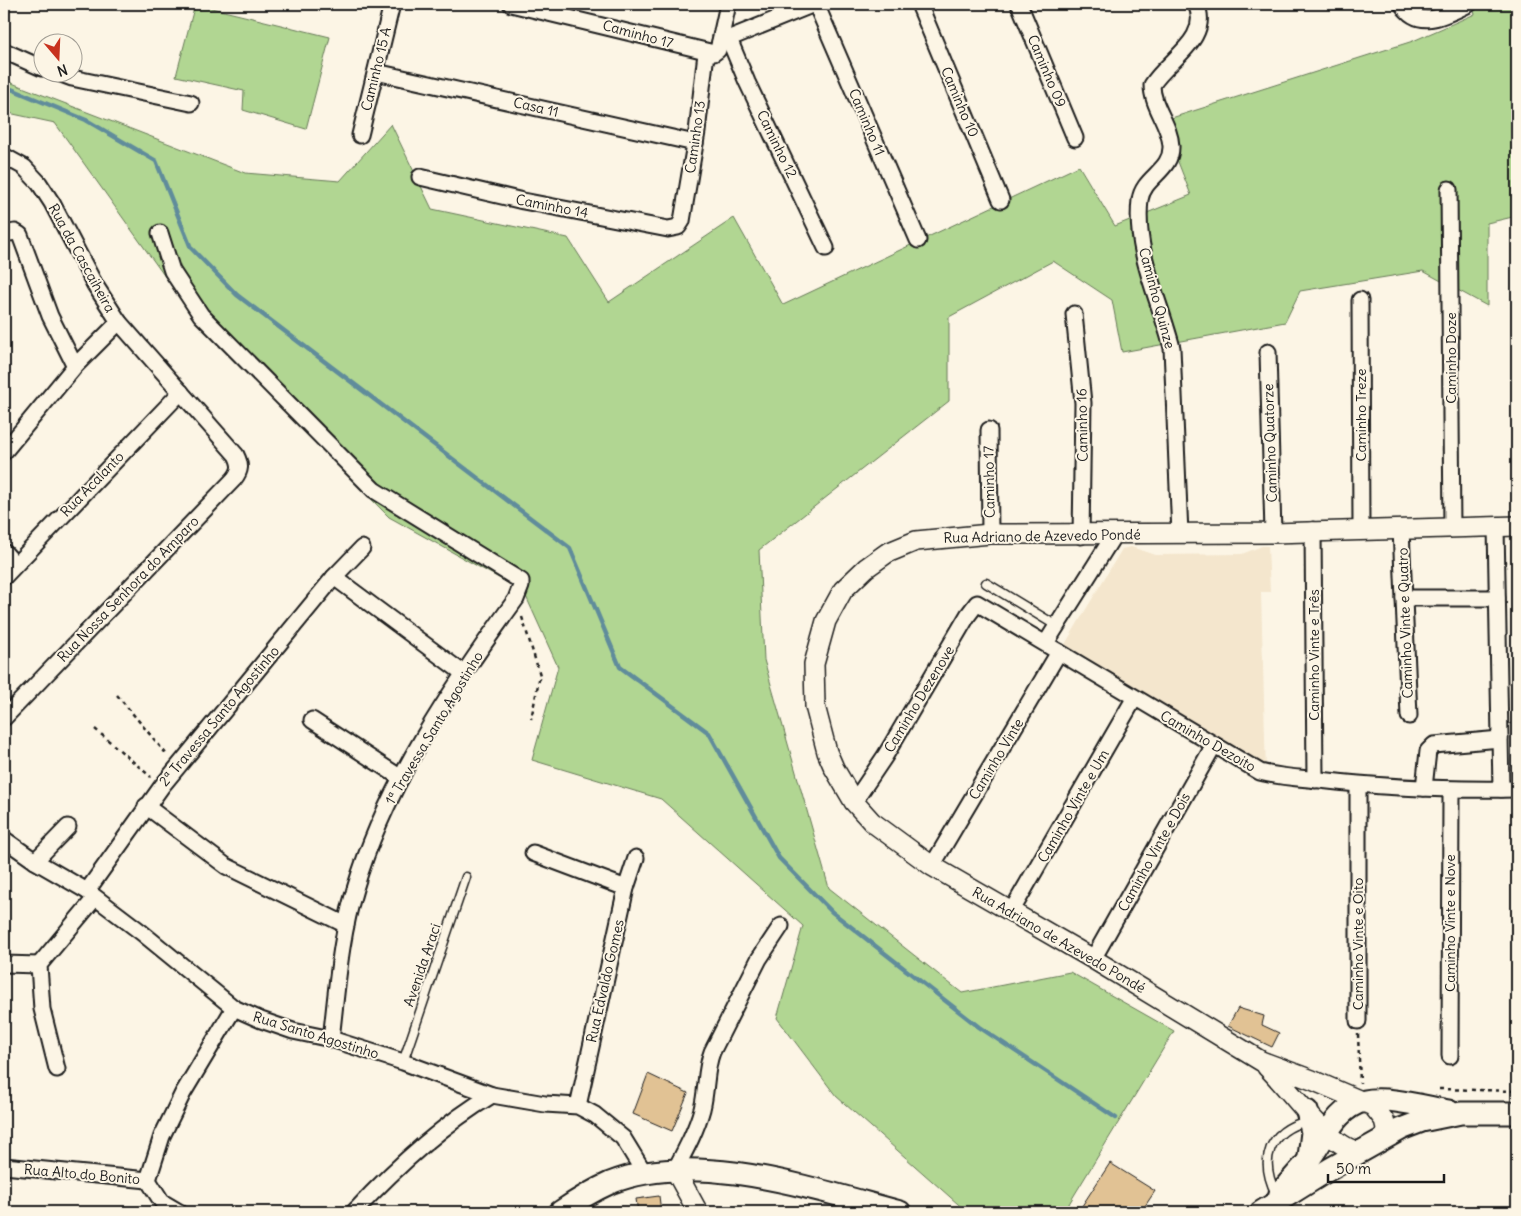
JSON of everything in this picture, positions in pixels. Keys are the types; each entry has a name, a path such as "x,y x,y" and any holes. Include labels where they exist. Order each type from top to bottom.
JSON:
{"main road":[{"path":"1260,1212 1308,1161 1336,1119 1360,1102 1367,1100 1394,1102 1461,1113 1517,1113"},
{"path":"1260,1212 1384,1139 1422,1121 1461,1113"},
{"path":"1308,1116 1312,1145 1308,1161"},
{"path":"560,1212 611,1183 645,1174 675,1170 737,1173 790,1182 900,1212"}],"street":[{"name":"Caminho 15 A","path":"360,135 392,4"},
{"name":"Caminho 17","path":"511,4 591,22 718,46"},
{"name":"Caminho 13","path":"682,221 695,144 728,4"},
{"path":"718,46 815,4"},
{"name":"Caminho 11","path":"815,4 918,240"},
{"name":"Caminho 10","path":"919,4 1001,200"},
{"name":"Caminho 09","path":"1019,4 1076,138"},
{"name":"Caminho Quinze","path":"1180,534 1172,348 1166,325 1148,277 1140,230 1140,200 1143,189 1163,170 1169,160 1171,148 1169,133 1152,95 1152,85 1195,38 1200,27 1200,17 1196,4"},
{"path":"1402,4 1412,16 1422,20 1437,18 1469,4"},
{"name":"Caminho 12","path":"718,46 747,82 826,248"},
{"path":"4,51 32,64"},
{"name":"Casa 11","path":"376,72 695,144"},
{"path":"82,80 191,103"},
{"name":"Rua da Cascaiheira","path":"4,156 24,167 39,183 52,203 95,285 119,322 236,455"},
{"name":"Caminho 14","path":"420,178 523,201 668,229 678,227 682,221"},
{"name":"Caminho Doze","path":"1449,189 1452,528"},
{"path":"4,234 15,232 20,236 50,316 75,366"},
{"path":"160,233 172,271 201,315 374,490 521,581 516,599"},
{"name":"Caminho Treze","path":"1360,300 1361,530"},
{"name":"Caminho 16","path":"1074,314 1083,403 1081,536"},
{"path":"4,452 75,366 119,322"},
{"name":"Caminho Quatorze","path":"1268,352 1273,533"},
{"name":"Rua Acalanto","path":"4,577 181,392"},
{"name":"Caminho 17","path":"989,430 990,534"},
{"name":"Rua Nossa Senhora do Amparo","path":"4,718 234,479 240,469 236,455"},
{"name":"Rua Adriano de Azevedo Pondé","path":"1384,1139 1386,1128 1379,1112 1373,1106 1261,1061 1094,959 932,866 872,822 854,802 831,760 815,706 814,664 826,621 843,590 866,568 887,553 916,541 990,534 1081,536 1517,526"},
{"path":"1496,527 1501,789"},
{"name":"Caminho Vinte e Três","path":"1313,530 1316,780"},
{"name":"Caminho Vinte e Quatro","path":"1401,530 1409,716"},
{"path":"1046,643 1114,535"},
{"name":"2ª Travessa Santo Agostinho","path":"39,965 91,895 146,806 334,577 362,548"},
{"path":"4,552 16,564"},
{"path":"334,577 463,673"},
{"path":"1404,598 1497,598"},
{"name":"1ª Travessa Santo Agostinho","path":"331,1039 346,926 355,888 387,807 401,778 463,673 516,599"},
{"name":"Caminho Dezenove","path":"854,802 900,732 975,605 986,608"},
{"name":"Caminho Dezoito","path":"986,608 1046,643 1134,699 1260,772 1281,777 1358,785 1451,790 1517,789"},
{"name":"Caminho Vinte","path":"932,866 1059,652"},
{"name":"Caminho Vinte e Um","path":"1011,912 1134,699"},
{"path":"312,720 401,778"},
{"path":"1424,788 1428,751 1434,745 1500,739"},
{"name":"Caminho Vinte e Dois","path":"1094,959 1214,745"},
{"name":"Caminho Vinte e Oito","path":"1358,785 1358,1021"},
{"name":"Caminho Vinte e Nove","path":"1450,1056 1451,790"},
{"path":"146,806 226,866 346,926"},
{"path":"35,862 68,827"},
{"path":"4,839 35,862 91,895"},
{"path":"533,854 626,888"},
{"name":"Rua Edvaldo Gomes","path":"578,1106 626,888 636,858"},
{"name":"Rua Santo Agostinho","path":"91,895 141,932 234,1008 293,1031 331,1039 402,1062 492,1095 545,1104 578,1106"},
{"path":"698,1212 675,1170 702,1110 707,1086 707,1063 755,967 781,926"},
{"path":"4,964 39,965 42,1009 57,1069"},
{"name":"Rua Alto do Bonito","path":"4,1166 148,1180 162,1136 183,1093 234,1008"},
{"name":"Rua Adriano de Azevedo Pondé","path":"1261,1061 1308,1116 1343,1147 1360,1152"},
{"path":"354,1212 434,1136 465,1111 492,1095"},
{"path":"578,1106 610,1126 623,1138 645,1174"},
{"path":"148,1180 162,1202 179,1212"}],"lane":[{"path":"986,583 1057,626"},
{"name":"Avenida Araci","path":"402,1062 466,877"},
{"path":"1277,1196 1267,1172 1266,1164 1272,1145 1285,1131 1308,1116"}],"path":[{"path":"516,599 540,675 531,719"},
{"path":"117,695 177,767"},
{"path":"96,729 162,786"},
{"name":"Caminho Vinte e Oito","path":"1358,1021 1360,1102"}],"shaded area":[{"path":"1262,546 1268,546 1270,592 1261,592 1266,773 1061,651 1122,549 1131,547 1156,555 1242,554"}],"green space":[{"path":"195,4 330,37 306,129 243,110 244,91 176,76"},
{"path":"1471,4 1517,4 1517,216 1487,223 1487,306 1423,271 1300,291 1285,322 1122,352 1112,300 1053,261 949,317 949,401 759,550 764,660 829,888 962,993 1070,972 1174,1031 1064,1212 967,1212 836,1096 777,1018 803,926 661,799 532,760 558,667 524,592 389,517 201,327 55,123 4,112 4,80 245,173 340,181 391,124 432,209 568,238 609,302 734,218 783,305 1079,166 1115,226 1191,195 1162,121 1413,41 1475,14"}],"building":[{"path":"1238,1008 1264,1016 1262,1025 1279,1033 1272,1047 1228,1026"},
{"path":"648,1074 688,1093 672,1131 633,1114"},
{"path":"1110,1163 1155,1191 1141,1212 1078,1212"},
{"path":"659,1196 661,1212 638,1212 636,1199"}],"waterway":[{"path":"4,86 86,120 156,161 191,248 237,295 570,548 620,667 709,733 779,858 832,912 979,1027 1116,1118"}]}
